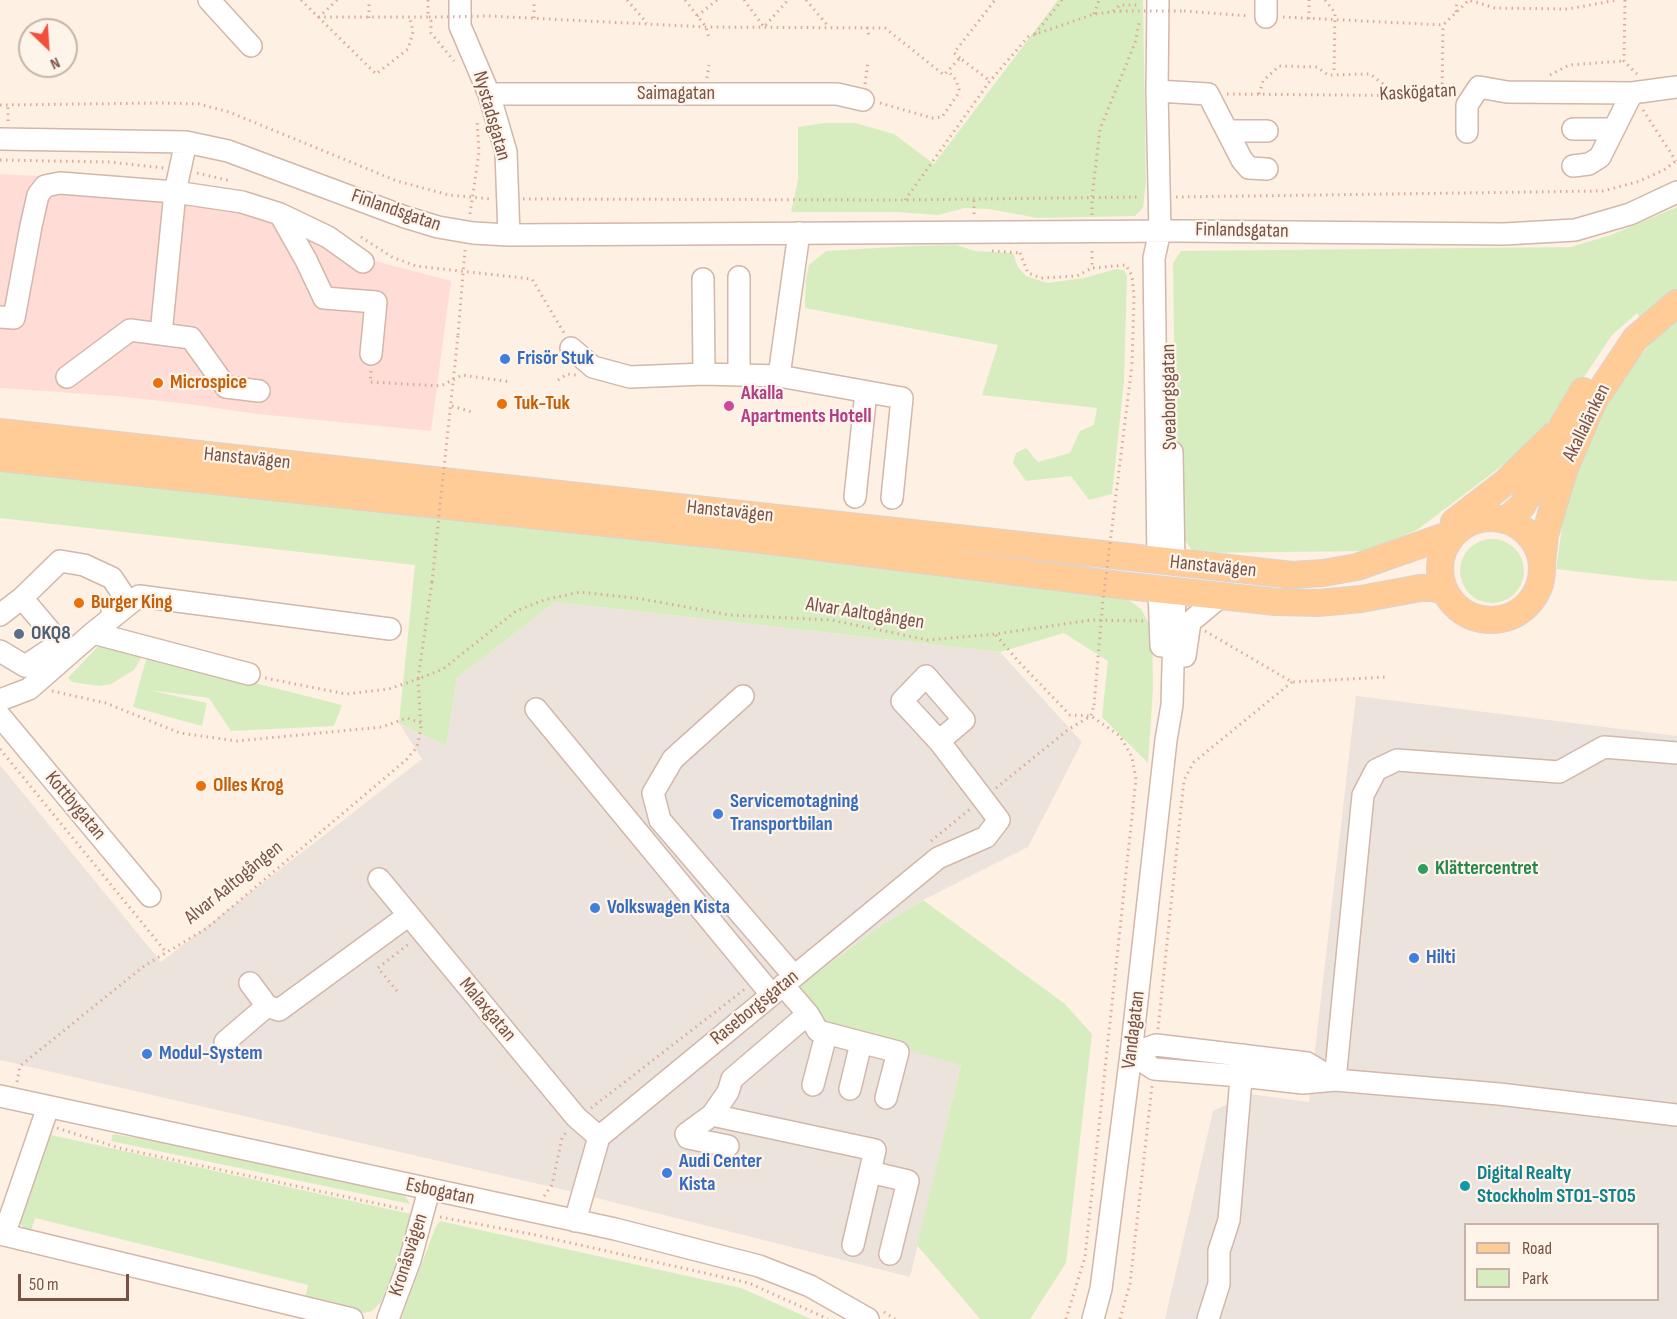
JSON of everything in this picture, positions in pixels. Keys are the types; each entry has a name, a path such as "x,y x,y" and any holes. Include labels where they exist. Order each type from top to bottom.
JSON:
{"main road":[{"name":"Akallalänken","path":"1506,520 1522,506 1541,475 1562,427 1578,399 1617,342 1677,286"},
{"name":"Akallalänken","path":"1542,567 1545,536 1556,497 1565,468 1593,402 1635,339 1677,303"},
{"path":"1422,545 1506,482 1562,427"},
{"name":"Hanstavägen","path":"0,432 1292,575 1323,573 1357,567 1454,533"},
{"name":"Hanstavägen","path":"0,458 754,539 1223,596 1318,603 1420,588 1444,591"},
{"path":"1478,519 1506,520 1520,527 1539,551 1542,567 1540,581 1529,602 1507,617 1493,620 1478,618 1459,608 1444,591 1440,576 1440,561 1445,545 1465,524 1478,519"},
{"path":"1166,562 1167,590"}],"street":[{"path":"209,0 251,46"},
{"name":"Sveaborgsgatan","path":"1150,3 1157,92 1160,231 1167,254 1166,562"},
{"name":"Nystadsgatan","path":"452,4 489,94 506,153 509,235"},
{"path":"1467,132 1467,105 1479,87"},
{"name":"Kaskögatan","path":"1479,87 1507,92 1632,93 1677,87"},
{"path":"1157,92 1208,94 1242,160 1250,168 1267,169"},
{"path":"1573,166 1589,164 1600,157 1632,93"},
{"name":"Saimagatan","path":"489,94 837,94 862,99"},
{"path":"1573,129 1614,129"},
{"path":"1227,131 1267,131"},
{"name":"Finlandsgatan","path":"0,139 186,142 228,151 405,217 438,227 473,233 509,235 1023,231 1504,234 1575,230 1630,214 1677,192"},
{"path":"161,334 175,192 186,142"},
{"path":"0,317 14,318 39,195 45,186 60,183 175,192 242,202 280,214 328,237 363,262"},
{"path":"280,214 324,298 376,302 371,354"},
{"path":"779,376 799,233"},
{"path":"739,277 739,375"},
{"path":"703,279 704,374"},
{"path":"68,377 130,330 191,338 226,387 259,391"},
{"path":"571,348 593,367 630,377 704,374 779,376 902,398 892,498"},
{"path":"855,496 866,392"},
{"path":"0,615 22,598 60,561 84,565 112,578 126,599 109,614 25,666 1,654"},
{"name":"Vandagatan","path":"1166,740 1160,621 1167,590"},
{"name":"Vandagatan","path":"1093,1319 1101,1289 1172,705 1167,590"},
{"path":"0,700 29,689 139,596 390,629"},
{"path":"1190,622 1223,596"},
{"path":"22,598 60,643"},
{"name":"Vandagatan","path":"1172,705 1183,682 1190,622"},
{"path":"93,633 249,674"},
{"path":"743,696 673,759 653,793 660,820 782,985"},
{"path":"536,709 808,1014 818,1031 826,1035 898,1052 886,1098"},
{"name":"Kottbygatan","path":"0,716 150,896"},
{"name":"Raseborgsgatan","path":"599,1137 938,858 986,837 999,820 939,741"},
{"path":"1335,1080 1363,795 1376,770 1397,760 1559,772 1604,747 1677,753"},
{"name":"Malaxgatan","path":"379,879 576,1117 599,1137"},
{"path":"250,983 267,1006 279,1010 409,915"},
{"path":"225,1042 267,1006"},
{"path":"728,1146 688,1138 686,1134 712,1115 728,1092 732,1079 808,1014"},
{"path":"813,1085 826,1035"},
{"path":"850,1089 861,1043"},
{"path":"1131,1054 1156,1045 1303,1083 1335,1080 1677,1115"},
{"path":"1131,1054 1154,1069 1242,1066"},
{"path":"1208,1319 1219,1284 1219,1251 1229,1220 1242,1066"},
{"name":"Esbogatan","path":"6,1097 46,1115 615,1229 759,1266 810,1286 868,1319"},
{"path":"46,1115 2,1235 352,1319"},
{"path":"712,1115 875,1150 853,1245"},
{"path":"575,1221 599,1137"},
{"path":"870,1172 908,1181 890,1254"},
{"name":"Kronåsvägen","path":"388,1319 410,1260 429,1190"}],"path":[{"path":"301,0 376,74 408,49 413,32 410,17"},
{"path":"319,17 337,0"},
{"path":"369,0 369,18"},
{"path":"428,0 431,33 453,60"},
{"path":"534,0 534,18"},
{"path":"627,0 648,24"},
{"path":"685,0 706,27 709,38"},
{"path":"697,16 717,0"},
{"path":"744,0 765,27"},
{"path":"765,27 788,0"},
{"path":"806,0 827,27"},
{"path":"990,81 954,54 995,0"},
{"path":"1035,35 1062,0"},
{"path":"1094,14 1099,0"},
{"path":"1141,0 1150,3"},
{"path":"1309,0 1309,19"},
{"path":"1325,0 1335,13 1334,74"},
{"path":"1456,12 1457,0"},
{"path":"1442,96 1443,25 1469,0 1495,8 1568,9 1617,0"},
{"path":"1176,197 1594,192 1637,182 1664,170 1677,161 1632,93 1642,83 1641,78 1624,61 1625,0"},
{"path":"1113,12 1120,5 1150,3"},
{"path":"1093,220 1092,197 1100,129 1150,3"},
{"path":"448,24 452,4"},
{"path":"905,200 990,81 1028,37 1094,14 1120,11 1266,8 1309,19 1443,25"},
{"path":"319,17 489,16 706,27 885,28 944,75 960,58"},
{"path":"867,27 869,36"},
{"path":"1544,79 1569,65 1624,61"},
{"path":"1260,94 1263,81 1279,66 1317,67 1328,75 1371,74 1397,95"},
{"path":"862,99 932,118 942,117 958,94 956,80 948,71"},
{"name":"Kaskögatan","path":"1208,94 1442,96 1479,87"},
{"path":"0,105 199,104 229,112 397,181 449,195 493,199"},
{"path":"468,222 479,153 476,111"},
{"path":"0,160 109,162 180,170 238,183"},
{"path":"521,199 905,200 1140,197"},
{"path":"974,199 974,214"},
{"path":"1023,231 1020,253 1028,273 1041,278 1077,276 1092,268 1126,265 1132,276 1134,296 1132,365 1094,705"},
{"path":"355,233 392,257 416,266 532,279 553,312 571,348"},
{"name":"Alvar Aaltogången","path":"6,1097 20,1066 144,966 207,928 406,760 417,747 421,723 418,679 432,582 452,406 465,248"},
{"path":"1092,251 1092,268"},
{"path":"371,354 370,382 441,386 462,375 511,382"},
{"path":"558,380 567,374"},
{"path":"452,406 475,413"},
{"name":"Alvar Aaltogången","path":"418,679 443,669 516,611 544,600 580,592 642,599 730,615 831,620 928,640 996,634 1091,620 1160,621"},
{"path":"1190,622 1292,682 1388,677"},
{"path":"996,634 1019,662 1070,715 1091,716 1120,736 1132,757 1136,779 1085,1257 1066,1319"},
{"path":"249,674 346,694 389,689 418,679"},
{"path":"1156,1045 1184,780 1194,762 1292,682"},
{"path":"29,689 106,703 180,733 237,741 382,727 407,718 421,723"},
{"path":"0,749 167,952"},
{"path":"397,991 378,968 424,933"},
{"path":"1120,1319 1130,1284 1154,1069"},
{"path":"46,1115 119,1148 424,1214 531,1234 749,1283 828,1319"}],"shaded area":[{"path":"0,174 143,182 211,190 371,260 451,281 431,431 258,414 116,396 0,388"},
{"path":"555,602 1000,652 1082,742 1028,847 923,900 879,927 801,985 822,1026 961,1064 910,1277 565,1190 0,1060 0,765 161,962 422,759 399,723 446,746 457,678"},
{"path":"1356,696 1677,736 1677,1319 1165,1319 1213,1111 1249,1094 1309,1102"}],"green space":[{"path":"1058,0 1143,0 1146,182 1143,208 1135,216 1038,218 989,209 965,208 938,215 897,212 791,212 798,180 798,127 824,123 855,123 894,134 934,164"},
{"path":"1677,207 1677,581 1556,569 1566,500 1595,424 1621,378 1655,339 1637,313 1612,335 1574,392 1527,447 1417,530 1368,551 1194,553 1182,536 1176,478 1173,263 1181,251 1571,247 1611,235"},
{"path":"956,245 975,251 1013,253 1018,267 1026,276 1047,283 1084,278 1116,269 1124,270 1127,276 1124,381 1112,494 1089,500 1071,476 1026,481 1013,463 1016,453 1026,448 1038,462 1070,453 1080,431 1094,425 1097,408 982,395 998,345 805,308 809,265 826,251"},
{"path":"0,470 825,558 901,571 1122,595 1141,609 1152,629 1153,689 1148,763 1102,717 1108,661 1064,633 1000,652 555,602 457,678 446,746 399,723 415,565 0,518"},
{"path":"1486,539 1498,539 1515,548 1522,559 1524,571 1522,583 1515,594 1498,603 1486,603 1474,598 1465,589 1460,577 1460,565 1465,553 1474,544"},
{"path":"103,641 143,655 134,670 111,684 99,686 72,682 68,678"},
{"path":"147,656 342,705 334,726 231,731 209,698 149,690 207,703 202,726 133,707"},
{"path":"923,900 1065,1004 1092,1034 1066,1263 1030,1319 980,1319 917,1245 961,1065 822,1026 804,999 801,985 879,927"},
{"path":"113,1134 148,1138 398,1193 406,1197 410,1204 111,1141"},
{"path":"51,1135 411,1214 408,1232 381,1302 372,1311 365,1313 305,1298 308,1285 35,1218 31,1231 25,1229 19,1217 42,1151"},
{"path":"440,1221 741,1288 811,1319 401,1319 436,1226"}],"place":[{"name":"Frisör Stuk","path":"505,359"},
{"name":"Microspice","path":"158,383"},
{"name":"Tuk-Tuk","path":"502,404"},
{"name":"Akalla Apartments Hotell","path":"729,406"},
{"name":"Burger King","path":"79,603"},
{"name":"OKQ8","path":"19,634"},
{"name":"Olles Krog","path":"201,786"},
{"name":"Servicemotagning Transportbilan","path":"718,814"},
{"name":"Klättercentret","path":"1423,869"},
{"name":"Volkswagen Kista","path":"595,908"},
{"name":"Hilti","path":"1414,958"},
{"name":"Modul-System","path":"147,1054"},
{"name":"Audi Center Kista","path":"667,1173"},
{"name":"Digital Realty Stockholm STO1-STO5","path":"1465,1186"}]}
